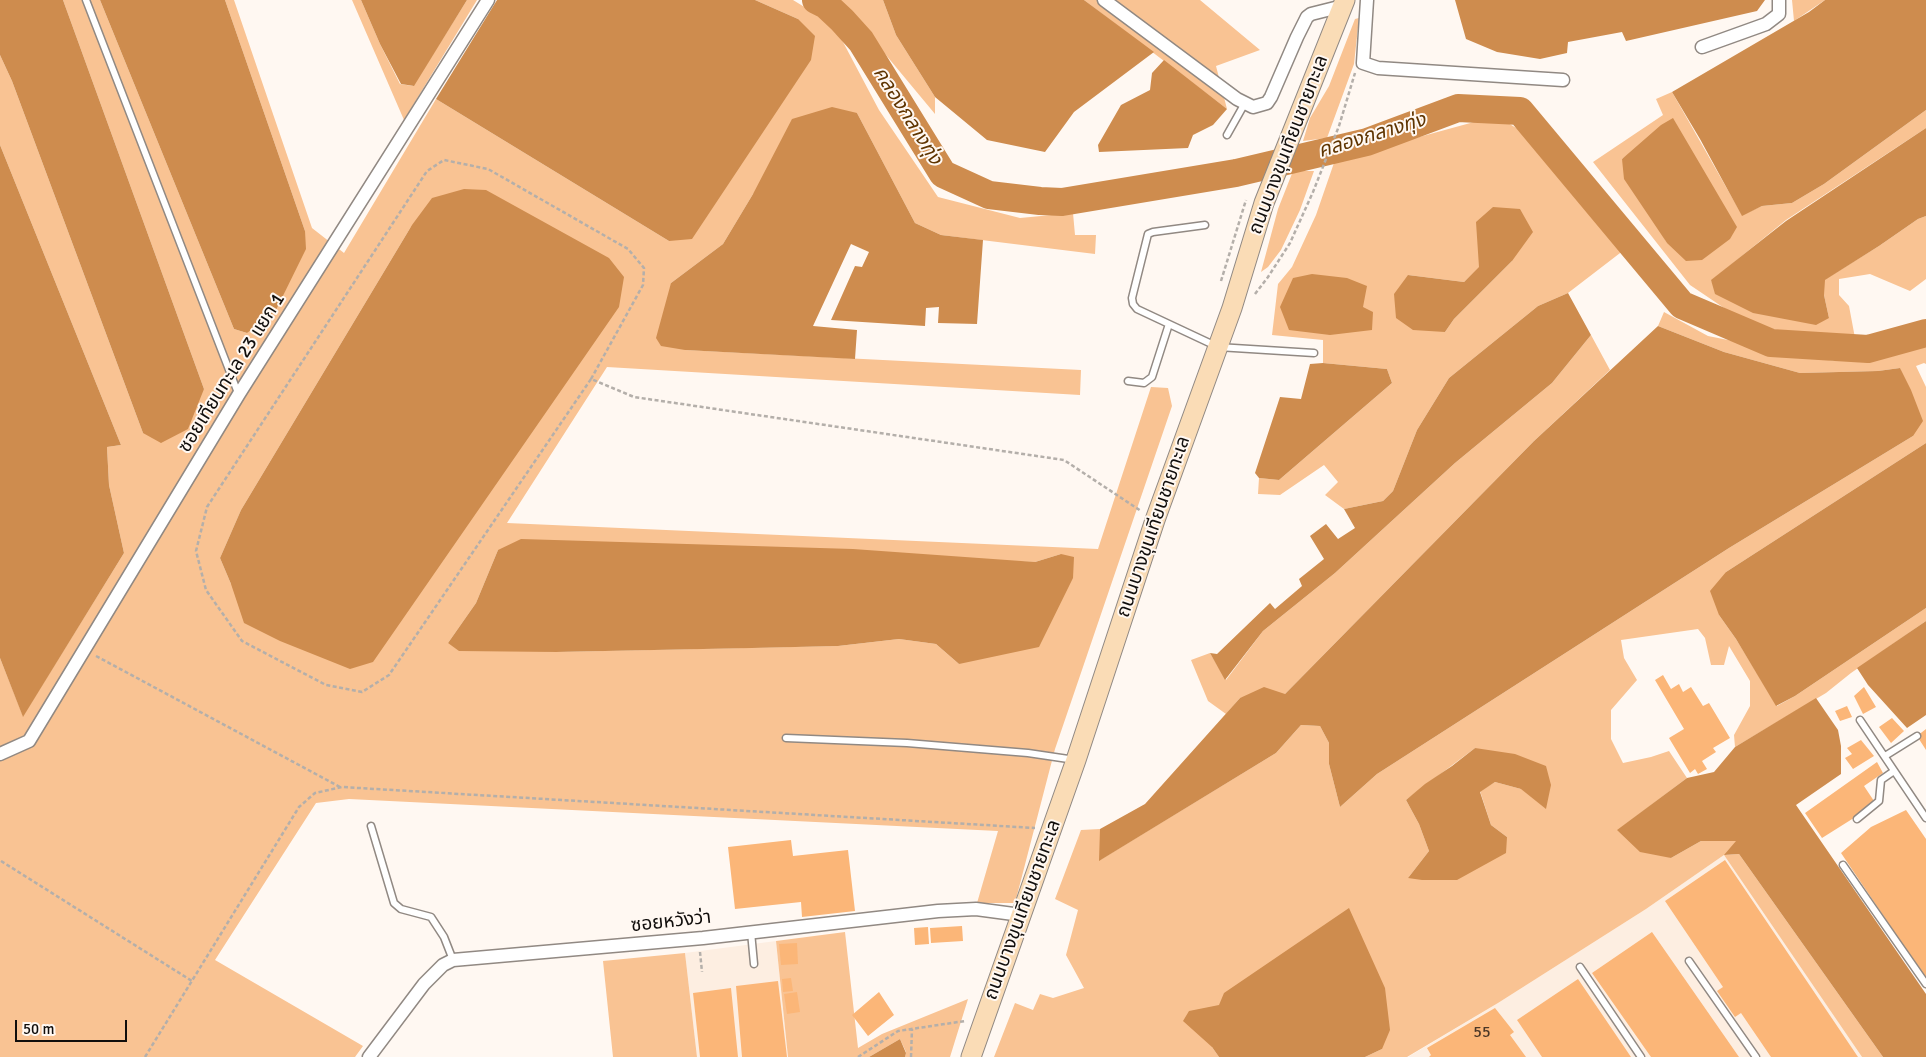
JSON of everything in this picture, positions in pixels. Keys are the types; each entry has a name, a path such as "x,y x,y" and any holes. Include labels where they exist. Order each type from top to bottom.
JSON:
{"main road":[{"name":"ถนนบางขุนเทียนชายทะเล","path":"971,1057 1076,760 1155,520 1218,347 1264,203 1344,3"}],"street":[{"name":"ซอยเทียนทะเล 23 แยก 1","path":"0,754 29,741 239,394 488,0"},
{"path":"1104,0 1229,94 1253,107 1267,103 1271,97 1296,37 1307,17 1344,3"},
{"path":"1367,0 1363,63 1378,68 1563,80"},
{"path":"1702,47 1766,24 1779,14 1778,0"},
{"name":"ซอยหวังว่า","path":"453,960 698,938 938,911 976,909 1021,915"},
{"path":"369,1057 424,984 443,965 453,960"}],"lane":[{"path":"86,0 239,394"},
{"path":"1227,135 1245,103"},
{"path":"1205,224 1148,234 1132,298 1133,304 1137,309 1218,347 1314,353"},
{"path":"1128,381 1144,383 1152,377 1170,324"},
{"path":"1860,720 1926,818"},
{"path":"1885,756 1917,736"},
{"path":"786,738 907,743 1028,753 1076,760"},
{"path":"1857,819 1879,801 1881,780 1894,771"},
{"path":"371,826 394,903 401,909 431,917 444,936 453,960"},
{"path":"1843,865 1926,984"},
{"path":"751,932 754,964"},
{"path":"1689,961 1756,1057"},
{"path":"1580,967 1641,1057"}],"path":[{"path":"1314,192 1339,126"},
{"path":"444,160 488,169 628,249 644,268 643,285 591,379 389,675 362,692 326,685 242,641 206,590 196,552 207,507 427,171 444,160"},
{"path":"591,379 634,397 1064,460 1155,520"},
{"path":"84,650 342,787"},
{"path":"145,1057 299,807 315,793 342,787 1052,829"},
{"path":"1,861 192,980"},
{"path":"698,938 702,972"},
{"path":"858,1057 898,1030 984,1019"},
{"path":"911,1057 912,1029"}],"shaded area":[{"path":"0,0 63,0 204,389 188,429 161,443 143,433 12,81 0,55"},
{"path":"63,0 100,0 234,329 247,333 305,231 225,0 234,0 312,228 344,253 436,99 669,241 798,19 755,0 793,0 834,25 879,110 938,197 1020,218 1073,213 1075,235 1096,235 1095,254 941,235 915,223 857,113 753,194 723,244 671,283 685,350 1081,370 1080,395 607,367 507,523 1098,549 1151,387 1168,388 1172,406 1055,749 1015,903 977,903 998,831 349,799 316,803 215,960 363,1046 355,1057 0,1057 0,658 23,716 124,553 109,485 107,447 121,445 0,145 0,55 12,81 143,433 204,389","holes":["412,225 231,584 220,558 241,510","498,550 1035,562 1061,554 959,664 936,644 899,639 838,646 556,652 448,643 476,603"]},
{"path":"100,0 225,0 305,231 306,249 275,312 247,333 234,329"},
{"path":"352,0 361,0 400,84 413,86 467,0 477,0 404,120"},
{"path":"361,0 467,0 414,86 401,84 380,44"},
{"path":"497,0 755,0 798,19 815,36 811,60 692,239 669,241 436,99"},
{"path":"826,0 883,0 896,35 935,97 935,114 866,31"},
{"path":"883,0 1084,0 1154,52 1074,112 1045,152 987,140 935,97 896,35"},
{"path":"1084,0 1200,0 1260,50 1216,66 1227,109"},
{"path":"1455,0 1765,0 1757,11 1626,41 1622,32 1568,42 1567,53 1540,59 1497,52 1466,39"},
{"path":"1792,0 1825,0 1794,21"},
{"path":"1825,0 1926,0 1926,110 1824,184 1792,203 1762,206 1742,216 1672,92 1809,12"},
{"path":"1359,18 1354,64 1327,138 1303,141 1310,118 1329,86 1355,19"},
{"path":"1164,60 1227,109 1213,125 1193,135 1188,148 1099,152 1098,145 1121,105 1150,90 1152,73"},
{"path":"1672,92 1742,215 1762,206 1792,203 1824,184 1926,110 1926,128 1786,220 1711,281 1829,318 1824,295 1824,280 1918,219 1926,216 1926,279 1910,291 1870,274 1839,279 1839,295 1849,306 1855,338 1819,338 1757,326 1730,312 1690,285 1593,162 1663,115 1656,99","holes":["1631,153 1667,243 1622,159"]},
{"path":"832,107 857,113 915,223 941,235 983,240 977,324 938,323 939,307 926,308 925,326 831,320 855,266 862,267 869,252 851,244 813,326 857,330 855,359 685,350 661,346 656,338 671,283 723,244 753,194 792,119"},
{"path":"1496,116 1523,132 1624,250 1568,293 1538,306 1449,378 1417,430 1393,491 1383,501 1344,509 1325,495 1338,482 1324,465 1280,495 1258,494 1259,478 1279,480 1392,383 1387,369 1323,363 1323,340 1272,335 1278,284 1292,267 1316,215 1335,160","holes":["1477,222 1512,261 1454,319 1445,332 1408,275 1464,282 1480,267"]},
{"path":"1673,118 1737,227 1730,239 1702,260 1686,261 1667,243 1624,179 1622,159 1661,125"},
{"path":"1926,128 1926,216 1918,219 1825,280 1824,295 1829,318 1816,325 1753,313 1715,294 1711,280 1786,221"},
{"path":"0,145 121,445 107,447 109,485 124,553 23,717 0,658"},
{"path":"1293,171 1314,171 1300,210 1281,250 1268,267 1261,272 1278,209"},
{"path":"464,189 486,190 609,258 624,277 619,307 373,662 350,669 280,641 244,623 220,558 241,510 412,225 432,198"},
{"path":"1493,207 1520,209 1533,232 1512,261 1454,319 1445,332 1413,330 1396,318 1394,294 1408,275 1464,282 1479,267 1476,222"},
{"path":"1312,274 1347,278 1367,286 1363,307 1373,312 1372,330 1330,335 1289,330 1280,307 1293,278"},
{"path":"1568,293 1591,335 1552,383 1455,463 1335,573 1263,631 1225,680 1210,653 1217,654 1270,603 1275,609 1302,586 1299,579 1324,559 1310,536 1326,524 1338,539 1355,528 1344,509 1383,501 1393,491 1417,430 1449,378 1538,306"},
{"path":"1664,312 1708,336 1834,361 1892,354 1926,345 1926,364 1916,366 1926,387 1926,443 1726,572 1719,615 1777,706 1795,696 1926,608 1926,621 1851,673 1826,693 1735,747 1734,735 1750,706 1750,681 1729,646 1724,665 1711,665 1705,638 1698,629 1621,640 1624,658 1637,680 1611,710 1611,739 1623,763 1669,751 1687,778 1618,830 1671,858 1701,841 1737,841 1725,855 1739,854 1883,1057 1862,1057 1724,855 1646,909 1498,1003 1407,1057 1365,1057 1382,1049 1212,1047 1219,1057 994,1057 1015,1003 1033,1010 1040,994 1053,998 1084,988 1066,955 1078,910 1055,899 1081,830 1100,829 1100,860 1276,753 1301,725 1320,726 1329,743 1329,764 1340,807 1377,774 1729,548 1913,436 1900,368 1878,371 1800,373 1724,352 1658,326","holes":["1475,748 1521,789 1495,782 1480,791 1491,825 1507,837 1408,878 1429,851 1419,824 1406,800"]},
{"path":"1658,326 1724,352 1800,373 1878,371 1900,368 1923,421 1913,436 1729,548 1377,774 1340,807 1329,764 1329,743 1320,726 1301,725 1276,753 1099,861 1100,829 1145,804 1240,698 1264,687 1285,694 1534,441"},
{"path":"1591,335 1610,370 1534,441 1285,694 1240,698 1226,714 1208,701 1191,660 1210,653 1226,680 1263,631 1335,573 1455,463 1552,383"},
{"path":"1323,363 1387,369 1392,383 1279,480 1259,478 1255,473 1280,397 1301,399 1310,364"},
{"path":"1926,443 1926,608 1795,696 1776,706 1736,639 1719,615 1710,591 1726,572"},
{"path":"521,539 853,549 1035,562 1061,554 1074,557 1073,578 1039,647 959,664 936,644 899,639 838,646 556,652 459,651 448,643 476,603 498,550"},
{"path":"1926,621 1926,715 1907,728 1868,685 1857,668"},
{"path":"1816,698 1838,730 1841,746 1841,774 1796,805 1926,994 1926,1057 1883,1057 1739,854 1724,855 1736,841 1701,841 1671,858 1640,852 1617,830 1687,778 1714,772 1735,747"},
{"path":"1475,748 1515,754 1546,766 1551,785 1546,809 1521,789 1495,782 1480,792 1491,825 1507,837 1506,853 1457,880 1408,878 1429,851 1419,824 1406,800"},
{"path":"1724,855 1862,1057 1408,1057 1498,1003 1646,909"},
{"path":"1349,908 1385,988 1390,1030 1382,1049 1365,1057 1219,1057 1212,1047 1183,1021 1189,1011 1219,1005 1224,993"},
{"path":"845,932 858,1048 882,1034 968,999 950,1057 905,1057 906,1052 900,1039 869,1057 788,1057 776,941"},
{"path":"776,941 788,1057 697,1057 685,953"},
{"path":"685,953 697,1057 613,1057 603,961"},
{"path":"900,1039 906,1053 905,1057 869,1057"}],"building":[{"path":"1663,675 1671,689 1679,684 1683,692 1691,687 1703,706 1709,703 1730,738 1713,748 1716,752 1702,761 1707,769 1698,774 1695,769 1690,773 1669,738 1684,729 1655,680"},
{"path":"1864,687 1876,707 1863,714 1854,696"},
{"path":"1847,706 1852,717 1840,721 1835,711"},
{"path":"1892,718 1904,731 1891,743 1879,727"},
{"path":"1926,729 1926,750 1917,736"},
{"path":"1861,740 1874,756 1853,769 1845,758 1852,754 1847,748"},
{"path":"1877,762 1883,773 1864,786 1876,804 1822,838 1805,813"},
{"path":"1906,810 1926,839 1926,979 1841,853 1871,827"},
{"path":"791,840 793,856 848,850 855,911 802,917 801,902 735,909 728,847"},
{"path":"1725,860 1858,1057 1771,1057 1741,1013 1735,1017 1717,991 1723,987 1665,901"},
{"path":"962,926 963,941 931,943 930,928"},
{"path":"928,927 929,944 915,945 914,928"},
{"path":"1652,932 1739,1057 1651,1057 1592,973"},
{"path":"797,943 798,964 781,965 779,944"},
{"path":"791,978 793,991 783,992 782,979"},
{"path":"1578,979 1631,1057 1542,1057 1517,1020"},
{"path":"778,981 787,1057 742,1057 736,986"},
{"path":"731,988 738,1057 700,1057 693,993"},
{"path":"797,992 800,1012 787,1014 784,994"},
{"path":"879,992 894,1015 868,1036 852,1015"},
{"path":"1495,1008 1514,1032 1510,1035 1526,1057 1429,1057 1431,1055 1427,1048"}],"waterway":[{"name":"คลองกลางทุ่ง","path":"816,0 826,5 861,41 943,174 989,195 1062,202 1236,173 1367,142 1458,108 1520,111 1682,305 1771,343 1868,349 1926,333"}]}
